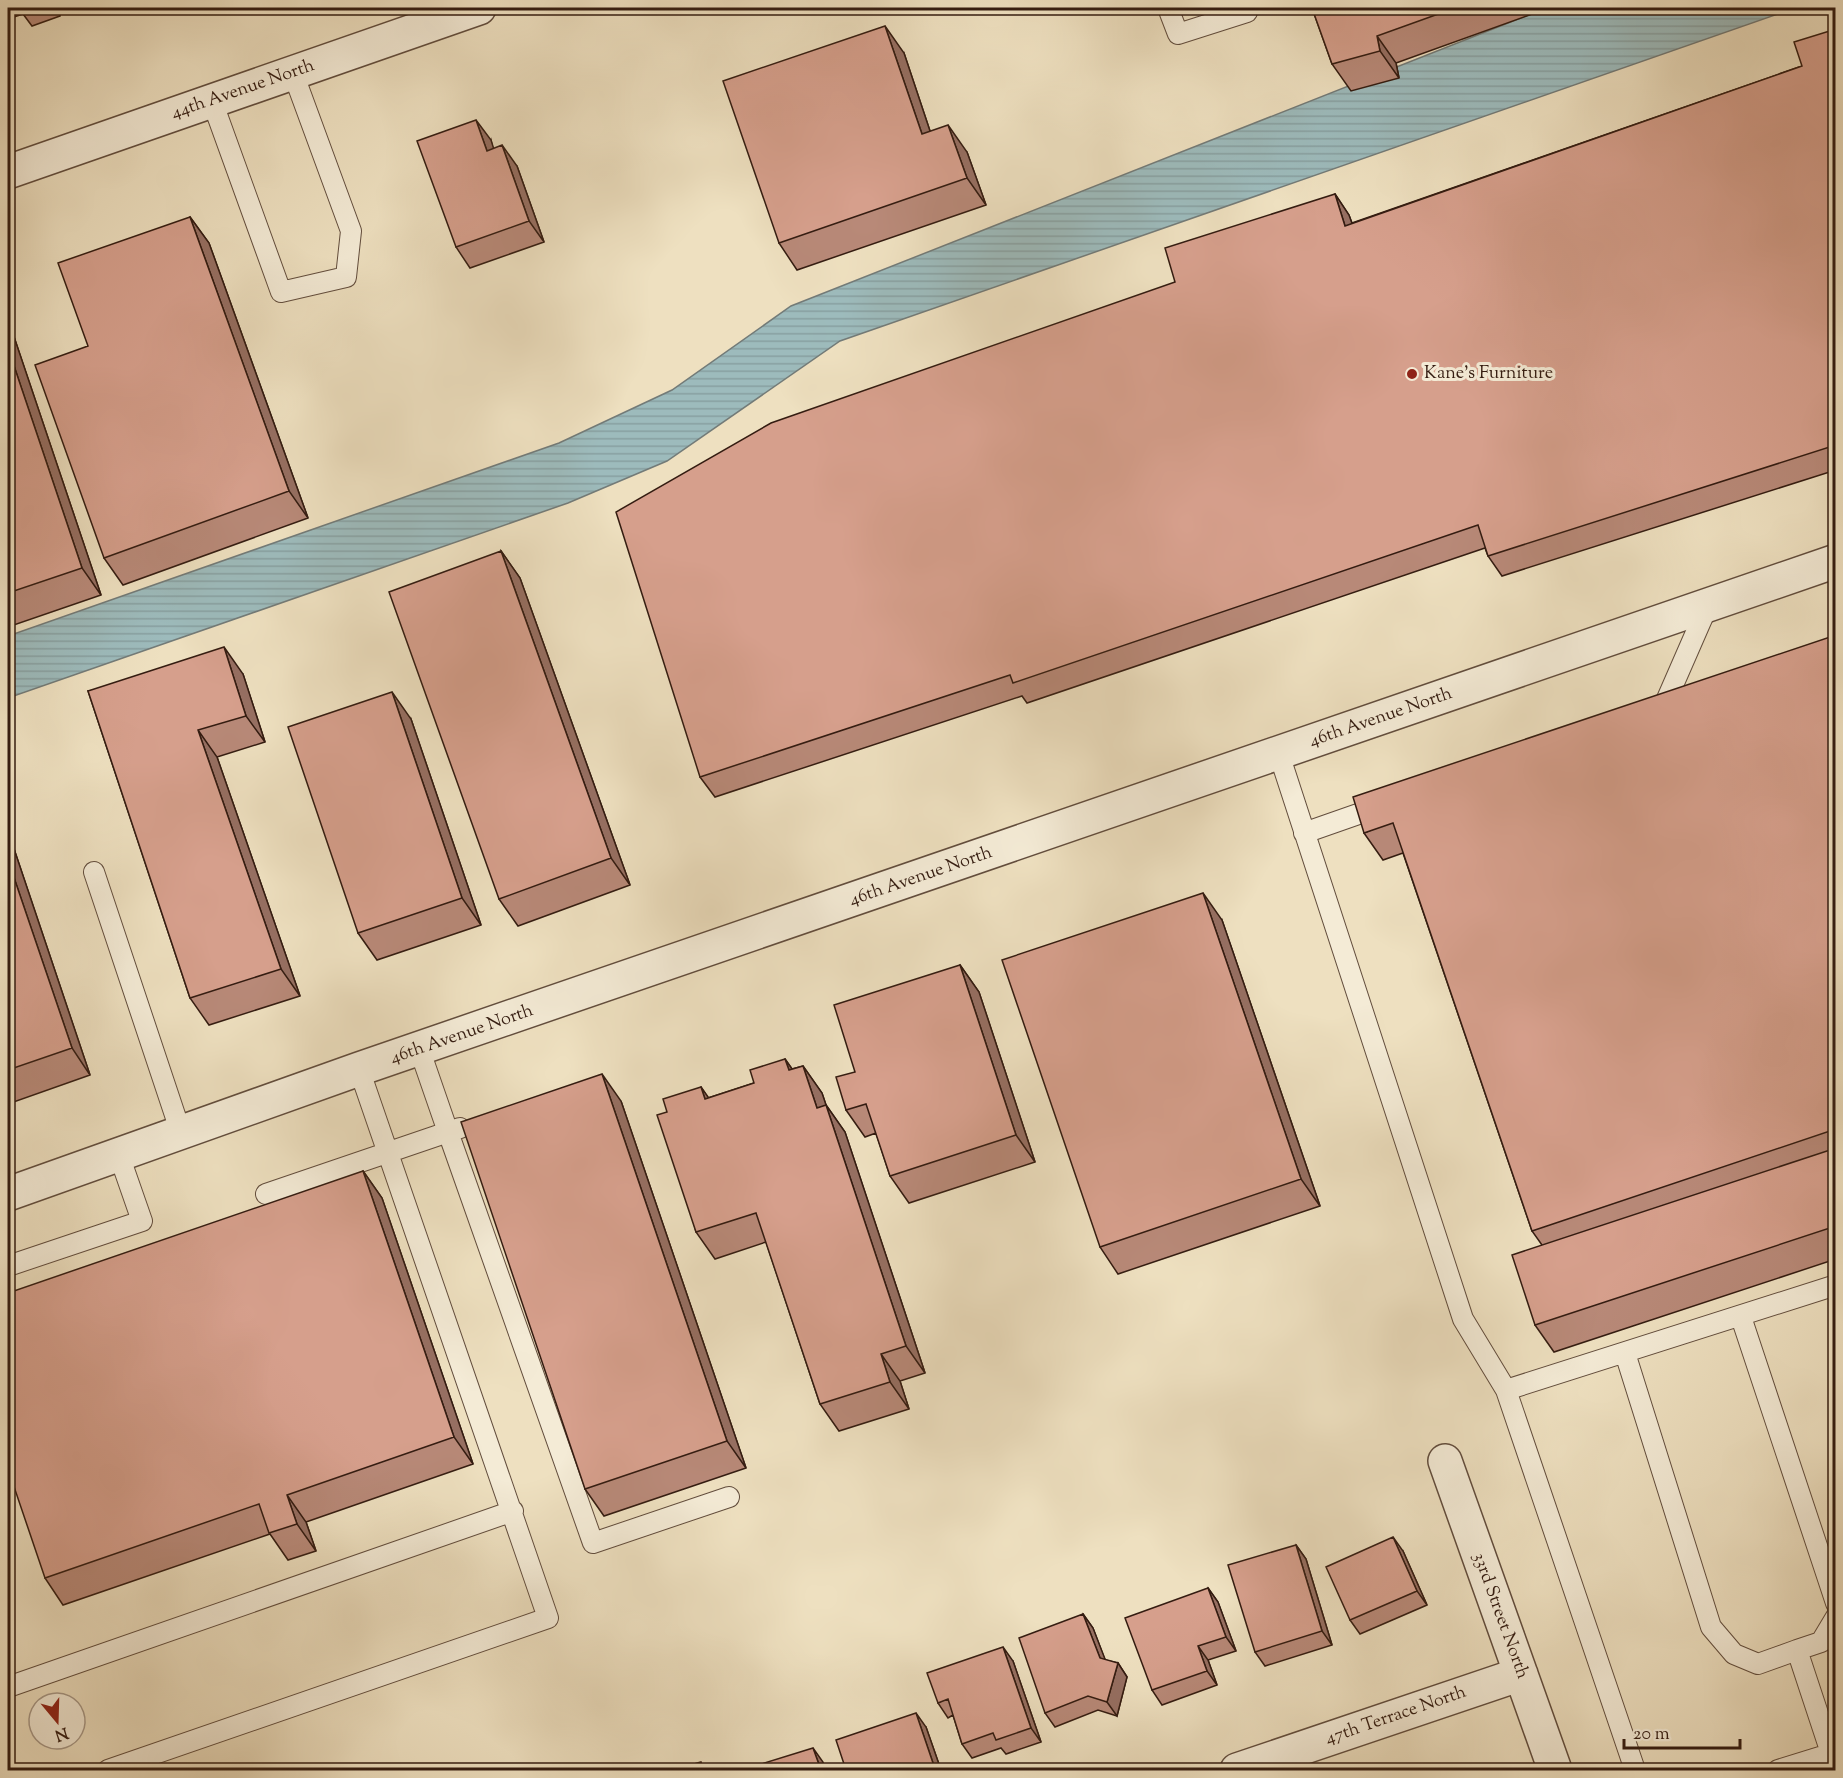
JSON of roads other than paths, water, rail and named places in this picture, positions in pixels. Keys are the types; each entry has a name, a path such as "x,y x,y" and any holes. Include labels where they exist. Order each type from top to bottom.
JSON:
{"street":[{"name":"44th Avenue North","path":"8,172 479,8"},
{"name":"46th Avenue North","path":"8,1194 359,1070 420,1051 1836,561"},
{"name":"33rd Street North","path":"1445,1461 1556,1770"},
{"name":"47th Terrace North","path":"1237,1770 1521,1674"}],"lane":[{"path":"1168,8 1178,34 1247,12"},
{"path":"212,101 282,292 346,277 351,231 293,73"},
{"path":"1641,716 1663,708 1708,604"},
{"path":"1279,754 1462,1319 1506,1390 1635,1770"},
{"path":"1304,833 1405,798"},
{"path":"94,873 182,1133"},
{"path":"420,1051 593,1543 729,1497"},
{"path":"108,1770 548,1618 359,1070"},
{"path":"266,1194 482,1120"},
{"path":"8,1266 142,1221 119,1155"},
{"path":"1506,1390 1836,1285"},
{"path":"1741,1317 1836,1603"},
{"path":"1625,1353 1711,1626 1734,1654 1758,1664 1821,1642 1836,1617"},
{"path":"8,1687 513,1511"},
{"path":"1778,1770 1833,1752 1797,1650"}],"water":[{"path":"1546,8 1795,8 840,341 667,461 568,503 8,698 8,636 559,443 672,390 791,306"}],"place":[{"name":"Kane's Furniture","path":"1412,374"}]}
